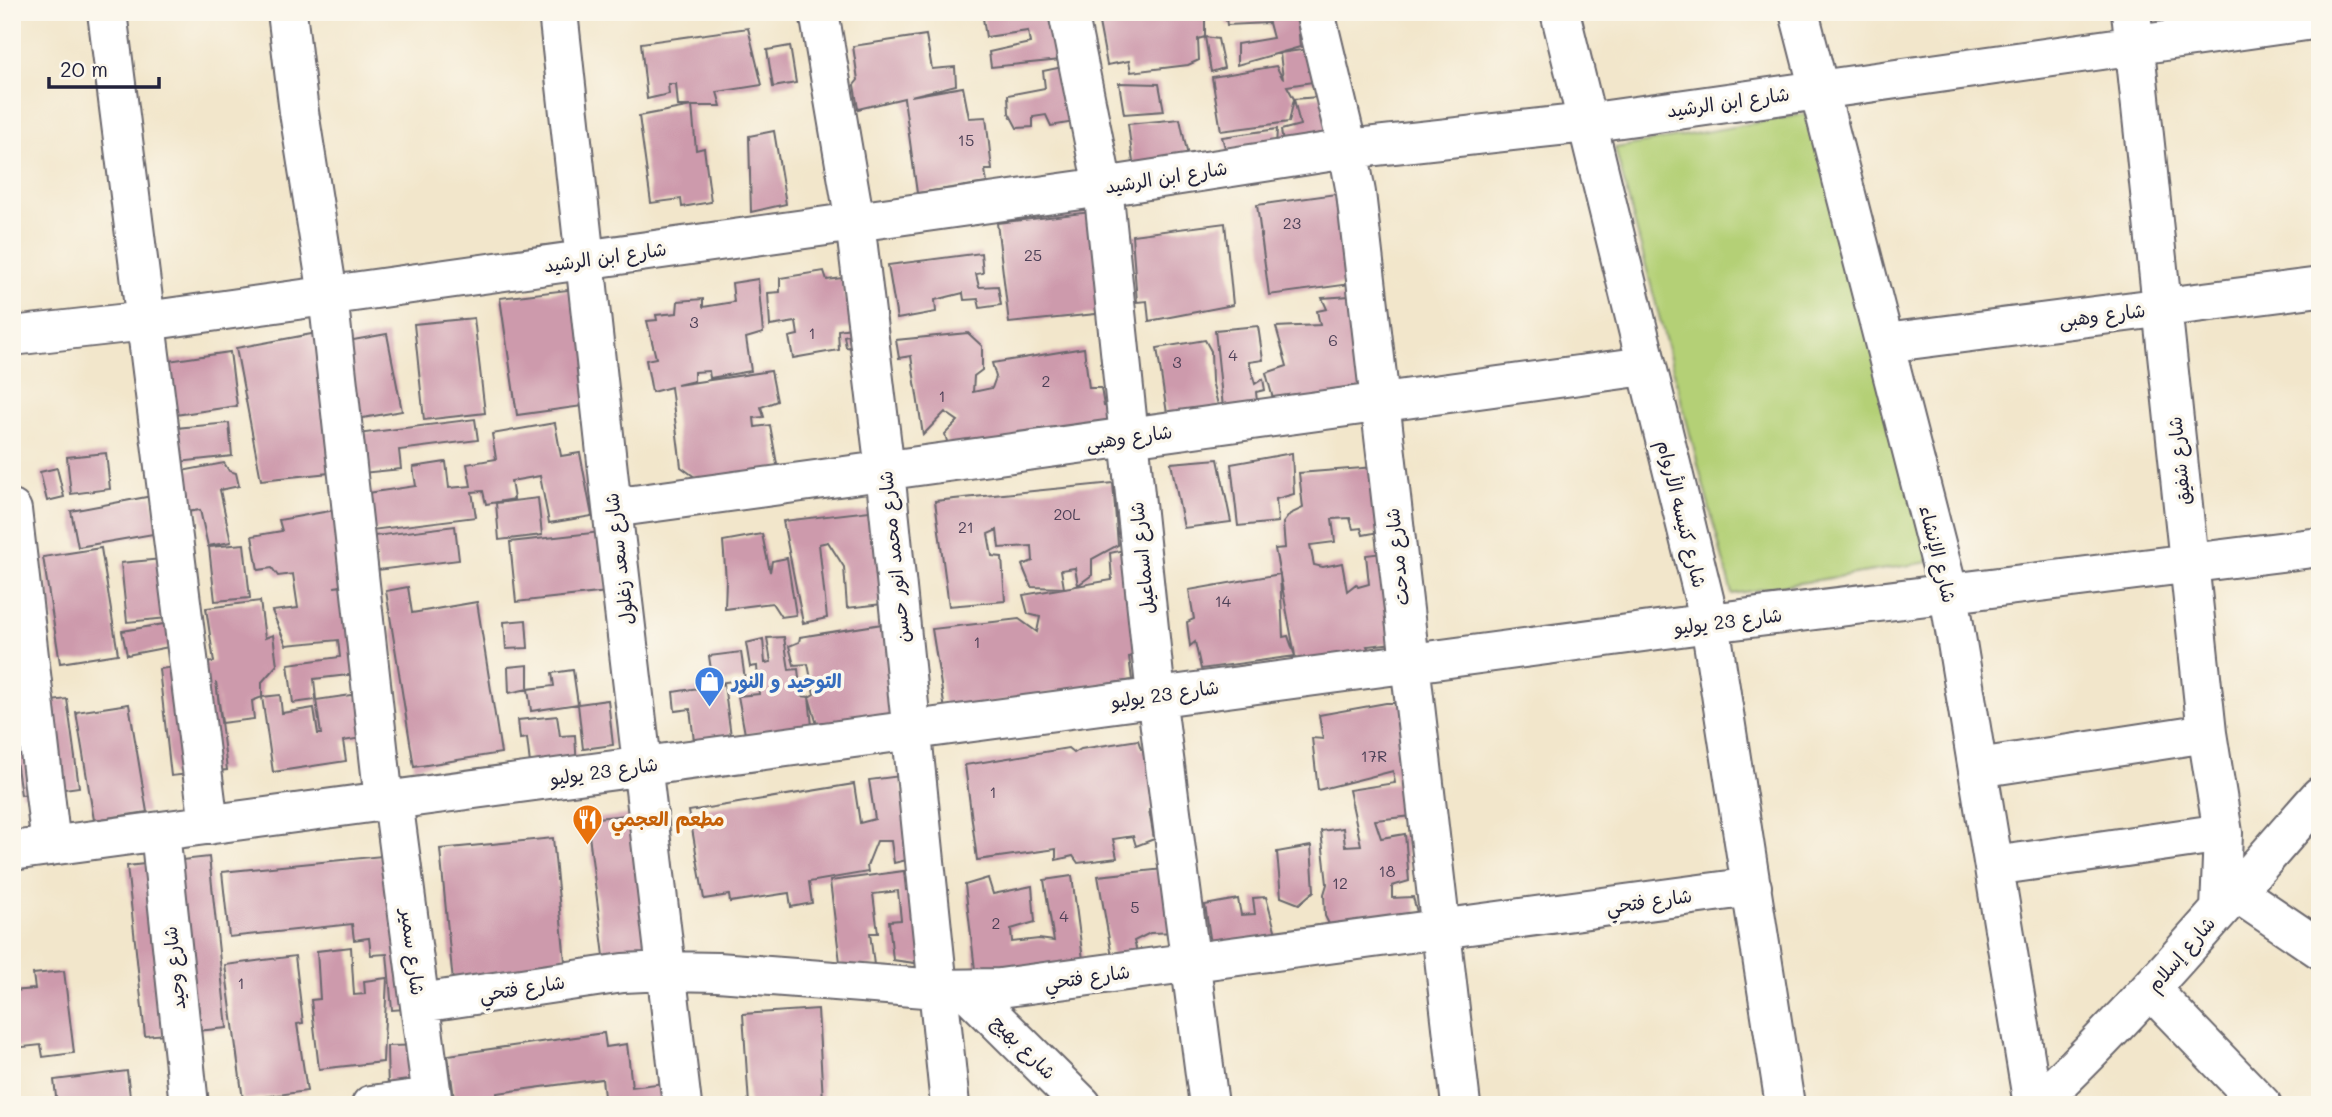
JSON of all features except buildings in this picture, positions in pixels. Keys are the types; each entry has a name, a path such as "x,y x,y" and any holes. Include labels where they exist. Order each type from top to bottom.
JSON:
{"street":[{"path":"107,12 209,825"},
{"name":"شارع سمير","path":"287,12 299,112 328,295 389,800 432,1101"},
{"name":"شارع محمد انور حسن","path":"819,12 855,222 912,729 951,989 950,1105"},
{"name":"شارع اسماعيل","path":"1068,12 1103,187 1156,695 1209,1105"},
{"name":"شارع مدحت","path":"1315,12 1356,193 1461,1105"},
{"name":"شارع كنيسه الأروام","path":"1560,12 1710,622 1785,1105"},
{"name":"شارع الإنشاء","path":"1799,12 1950,594 2034,1105"},
{"name":"شارع سعد زغلول","path":"565,13 585,260 682,1105"},
{"name":"شارع ابن الرشيد","path":"12,337 585,260 1103,187 1348,149 1586,123 1820,89 2134,29 2320,19"},
{"name":"شارع شفيق","path":"2134,29 2207,733 2222,833 2228,901"},
{"name":"شارع وهبى","path":"1885,343 2320,287"},
{"name":"شارع وهبى","path":"612,508 1645,366"},
{"path":"12,510 51,846"},
{"name":"شارع 23 يوليو","path":"12,851 1710,622 2320,547"},
{"path":"1978,768 2207,733"},
{"name":"شارع إسلام","path":"2034,1105 2082,1061 2150,989 2320,796"},
{"name":"شارع وحيد","path":"160,832 189,1105"},
{"path":"1994,866 2222,833"},
{"name":"شارع فتحي","path":"420,1003 623,972 718,972 951,989 1035,984 1752,887"},
{"path":"2228,901 2320,949"},
{"name":"شارع بهيج","path":"951,989 1082,1105"},
{"path":"2150,989 2262,1105"},
{"path":"371,1105 432,1101"}],"green space":[{"path":"1816,112 1929,562 1732,594 1615,148"}],"place":[{"name":"التوحيد و النور","path":"709,708"},
{"name":"مطعم العجمي","path":"588,846"}]}
